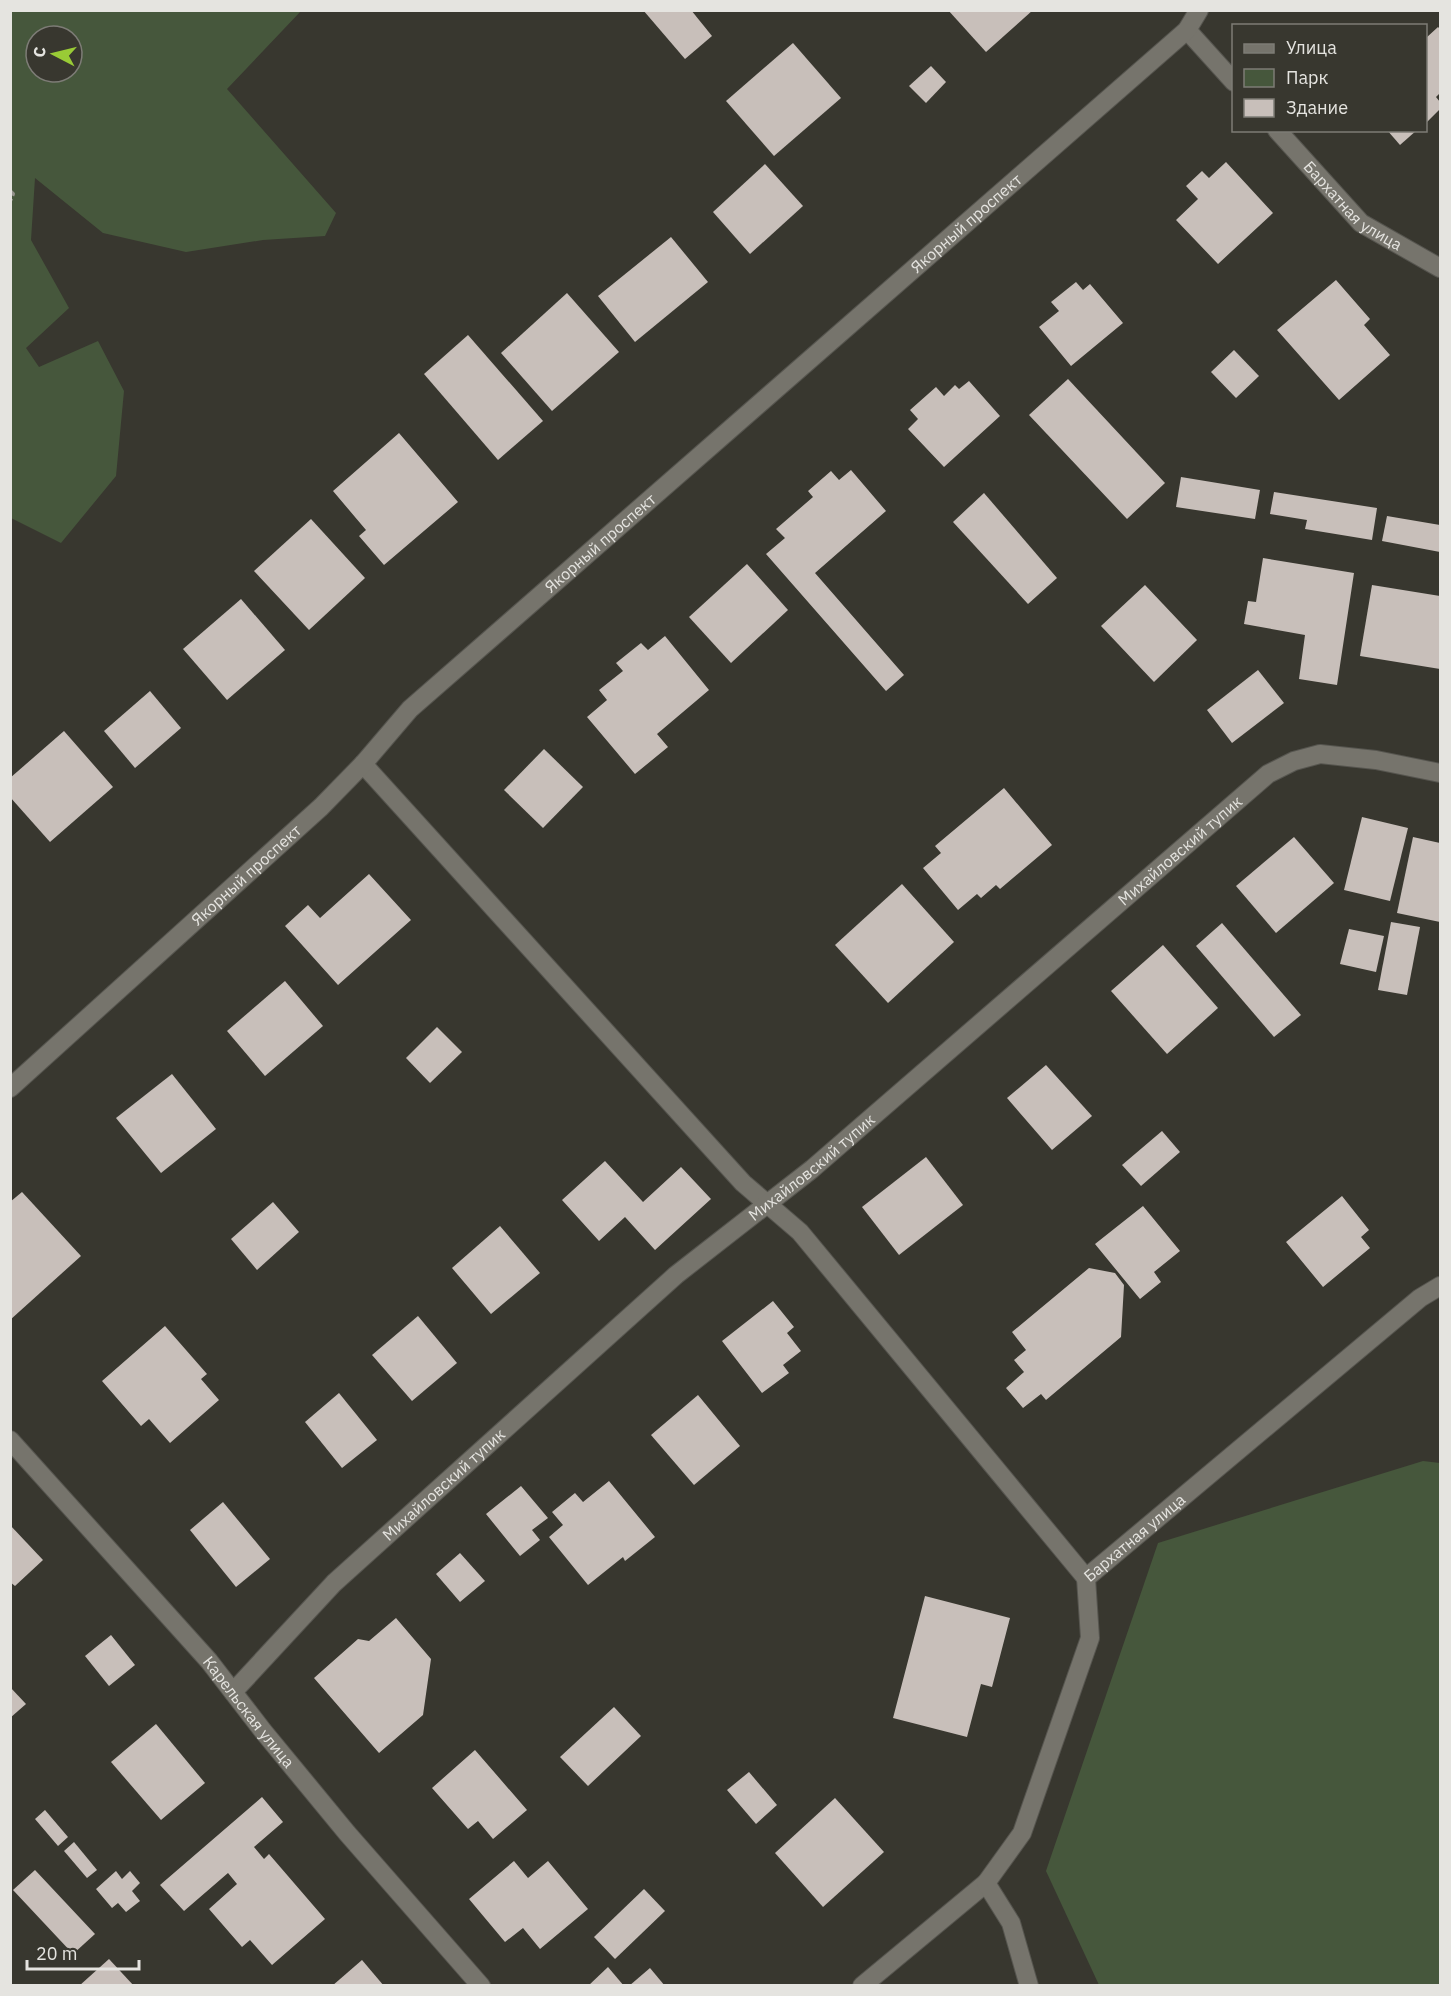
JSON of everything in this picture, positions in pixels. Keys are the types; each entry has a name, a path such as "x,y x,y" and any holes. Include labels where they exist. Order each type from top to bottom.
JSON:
{"street":[{"name":"Якорный проспект","path":"10,1088 321,807 363,764 410,709 1187,30 1199,10"},
{"path":"1187,30 1232,81"},
{"name":"Бархатная улица","path":"1279,132 1361,223 1440,268"},
{"name":"Михайловский тупик","path":"233,1692 334,1583 676,1275 812,1169 1268,774 1294,761 1320,754 1376,760 1440,773"},
{"path":"363,764 743,1183 800,1232 1086,1578"},
{"name":"Бархатная улица","path":"862,1986 986,1883 1022,1833 1090,1638 1086,1578 1411,1305 1440,1286"},
{"name":"Карельская улица","path":"10,1440 209,1661 347,1833 482,1986"},
{"path":"986,1883 1011,1923 1029,1986"}],"path":[{"path":"10,191 13,194 10,201"}],"green space":[{"path":"10,11 301,11 227,89 336,213 325,236 263,240 186,252 103,233 35,178 31,240 69,308 26,348 39,367 98,341 124,391 116,476 61,543 11,518"},
{"path":"1423,1461 1440,1463 1440,1985 1099,1985 1046,1871 1158,1543"}],"building":[{"path":"643,10 691,10 712,36 685,59"},
{"path":"948,10 1033,10 986,52"},
{"path":"1438,27 1440,29 1440,93 1436,97 1440,102 1440,109 1427,122 1427,37"},
{"path":"793,43 841,98 774,156 726,101"},
{"path":"931,66 946,82 926,103 909,86"},
{"path":"1389,132 1415,132 1400,145"},
{"path":"1226,162 1273,213 1218,264 1176,220 1198,199 1186,186 1202,171 1209,178"},
{"path":"765,164 803,206 750,254 713,212"},
{"path":"671,237 708,282 635,342 598,296"},
{"path":"1336,280 1370,319 1364,325 1390,355 1339,400 1277,330"},
{"path":"1076,282 1083,290 1090,284 1123,323 1071,366 1039,327 1059,311 1051,302"},
{"path":"567,293 619,352 552,411 501,353"},
{"path":"468,335 543,421 498,460 424,374"},
{"path":"1234,350 1259,376 1236,398 1211,372"},
{"path":"1068,379 1165,483 1127,519 1029,415"},
{"path":"969,381 1000,416 944,467 908,429 918,419 910,410 936,387 944,396 955,385 959,389"},
{"path":"399,433 458,502 384,565 359,536 366,530 333,491"},
{"path":"851,470 886,511 815,573 904,675 886,691 766,554 785,538 776,529 813,497 808,491 831,471 839,480"},
{"path":"1181,477 1260,490 1255,519 1176,507"},
{"path":"1274,492 1377,508 1372,540 1305,529 1307,520 1270,514"},
{"path":"984,493 1057,578 1028,604 953,522"},
{"path":"1387,516 1440,525 1440,552 1382,541"},
{"path":"311,519 365,578 309,630 254,571"},
{"path":"1263,558 1354,573 1337,685 1299,679 1305,635 1244,624 1248,601 1256,602"},
{"path":"747,564 788,610 731,663 689,617"},
{"path":"1145,585 1197,640 1154,682 1101,626"},
{"path":"1372,585 1440,596 1440,669 1360,656"},
{"path":"241,599 285,650 227,700 183,649"},
{"path":"665,636 709,690 657,734 668,747 635,774 587,717 607,700 599,690 623,671 616,663 641,643 648,650"},
{"path":"1258,670 1284,703 1232,743 1207,710"},
{"path":"150,691 181,728 135,768 104,731"},
{"path":"64,731 113,787 50,842 10,797 10,778"},
{"path":"544,749 583,787 543,828 504,790"},
{"path":"1004,788 1052,845 1000,889 996,885 981,898 977,894 958,910 923,868 941,853 935,846"},
{"path":"1362,817 1408,828 1390,901 1344,890"},
{"path":"1294,837 1334,883 1276,933 1236,886"},
{"path":"1413,837 1440,843 1440,922 1397,913"},
{"path":"369,874 411,920 338,985 285,926 308,905 320,918"},
{"path":"902,884 954,942 888,1003 835,945"},
{"path":"1391,922 1420,927 1407,995 1378,990"},
{"path":"1222,923 1301,1015 1274,1037 1196,946"},
{"path":"1349,929 1384,936 1376,972 1340,964"},
{"path":"1163,945 1218,1008 1167,1054 1111,991"},
{"path":"285,981 323,1026 265,1076 227,1031"},
{"path":"437,1027 462,1052 430,1083 406,1058"},
{"path":"1046,1065 1092,1116 1052,1150 1007,1098"},
{"path":"172,1074 216,1129 161,1173 116,1118"},
{"path":"1162,1131 1180,1152 1141,1186 1122,1165"},
{"path":"926,1157 963,1205 899,1255 862,1207"},
{"path":"605,1161 643,1202 681,1167 711,1199 655,1250 625,1217 599,1241 562,1200"},
{"path":"22,1192 81,1256 10,1320 10,1202"},
{"path":"1342,1196 1369,1230 1361,1237 1370,1248 1323,1287 1286,1242"},
{"path":"273,1202 299,1232 257,1270 231,1239"},
{"path":"1143,1206 1180,1251 1154,1272 1161,1282 1140,1299 1095,1244"},
{"path":"500,1226 540,1273 491,1314 452,1268"},
{"path":"1089,1268 1115,1273 1124,1285 1121,1337 1046,1400 1041,1394 1023,1408 1006,1388 1024,1372 1014,1360 1026,1350 1012,1332"},
{"path":"773,1301 794,1327 787,1333 801,1351 783,1365 789,1373 762,1393 722,1341"},
{"path":"418,1316 457,1363 412,1401 372,1355"},
{"path":"165,1326 207,1374 201,1379 219,1400 170,1443 149,1419 141,1426 102,1381"},
{"path":"339,1393 377,1440 342,1468 305,1422"},
{"path":"698,1395 740,1446 694,1485 651,1435"},
{"path":"609,1481 655,1537 625,1561 623,1557 588,1585 549,1537 563,1525 552,1512 575,1493 583,1502"},
{"path":"521,1486 548,1518 532,1530 540,1540 520,1556 486,1514"},
{"path":"223,1502 270,1559 236,1587 190,1530"},
{"path":"10,1525 43,1560 15,1586 10,1582"},
{"path":"460,1553 485,1581 460,1602 436,1574"},
{"path":"925,1596 1010,1618 992,1687 981,1684 967,1737 893,1718"},
{"path":"396,1618 431,1659 423,1715 379,1753 314,1678 358,1639 369,1641"},
{"path":"111,1635 135,1665 109,1686 85,1656"},
{"path":"10,1687 26,1704 10,1718"},
{"path":"614,1707 641,1736 588,1786 560,1757"},
{"path":"156,1724 205,1783 161,1820 111,1762"},
{"path":"475,1750 527,1810 493,1839 478,1821 468,1829 432,1788"},
{"path":"749,1772 777,1805 756,1824 727,1790"},
{"path":"262,1797 283,1822 254,1847 264,1859 269,1854 325,1919 272,1965 250,1940 242,1947 209,1909 237,1884 228,1873 184,1911 160,1885"},
{"path":"835,1798 884,1852 823,1907 775,1853"},
{"path":"45,1810 68,1837 58,1846 35,1819"},
{"path":"74,1842 97,1870 87,1878 64,1851"},
{"path":"514,1861 528,1878 548,1861 588,1909 540,1949 523,1928 505,1942 469,1899"},
{"path":"35,1870 95,1934 73,1954 13,1890"},
{"path":"116,1871 122,1879 130,1871 140,1883 132,1891 140,1901 126,1912 118,1903 112,1908 96,1889"},
{"path":"644,1889 665,1911 615,1959 594,1937"},
{"path":"109,1959 134,1986 79,1986"},
{"path":"362,1960 384,1986 332,1986"},
{"path":"608,1967 624,1986 588,1986"},
{"path":"650,1968 665,1986 629,1986"}]}
